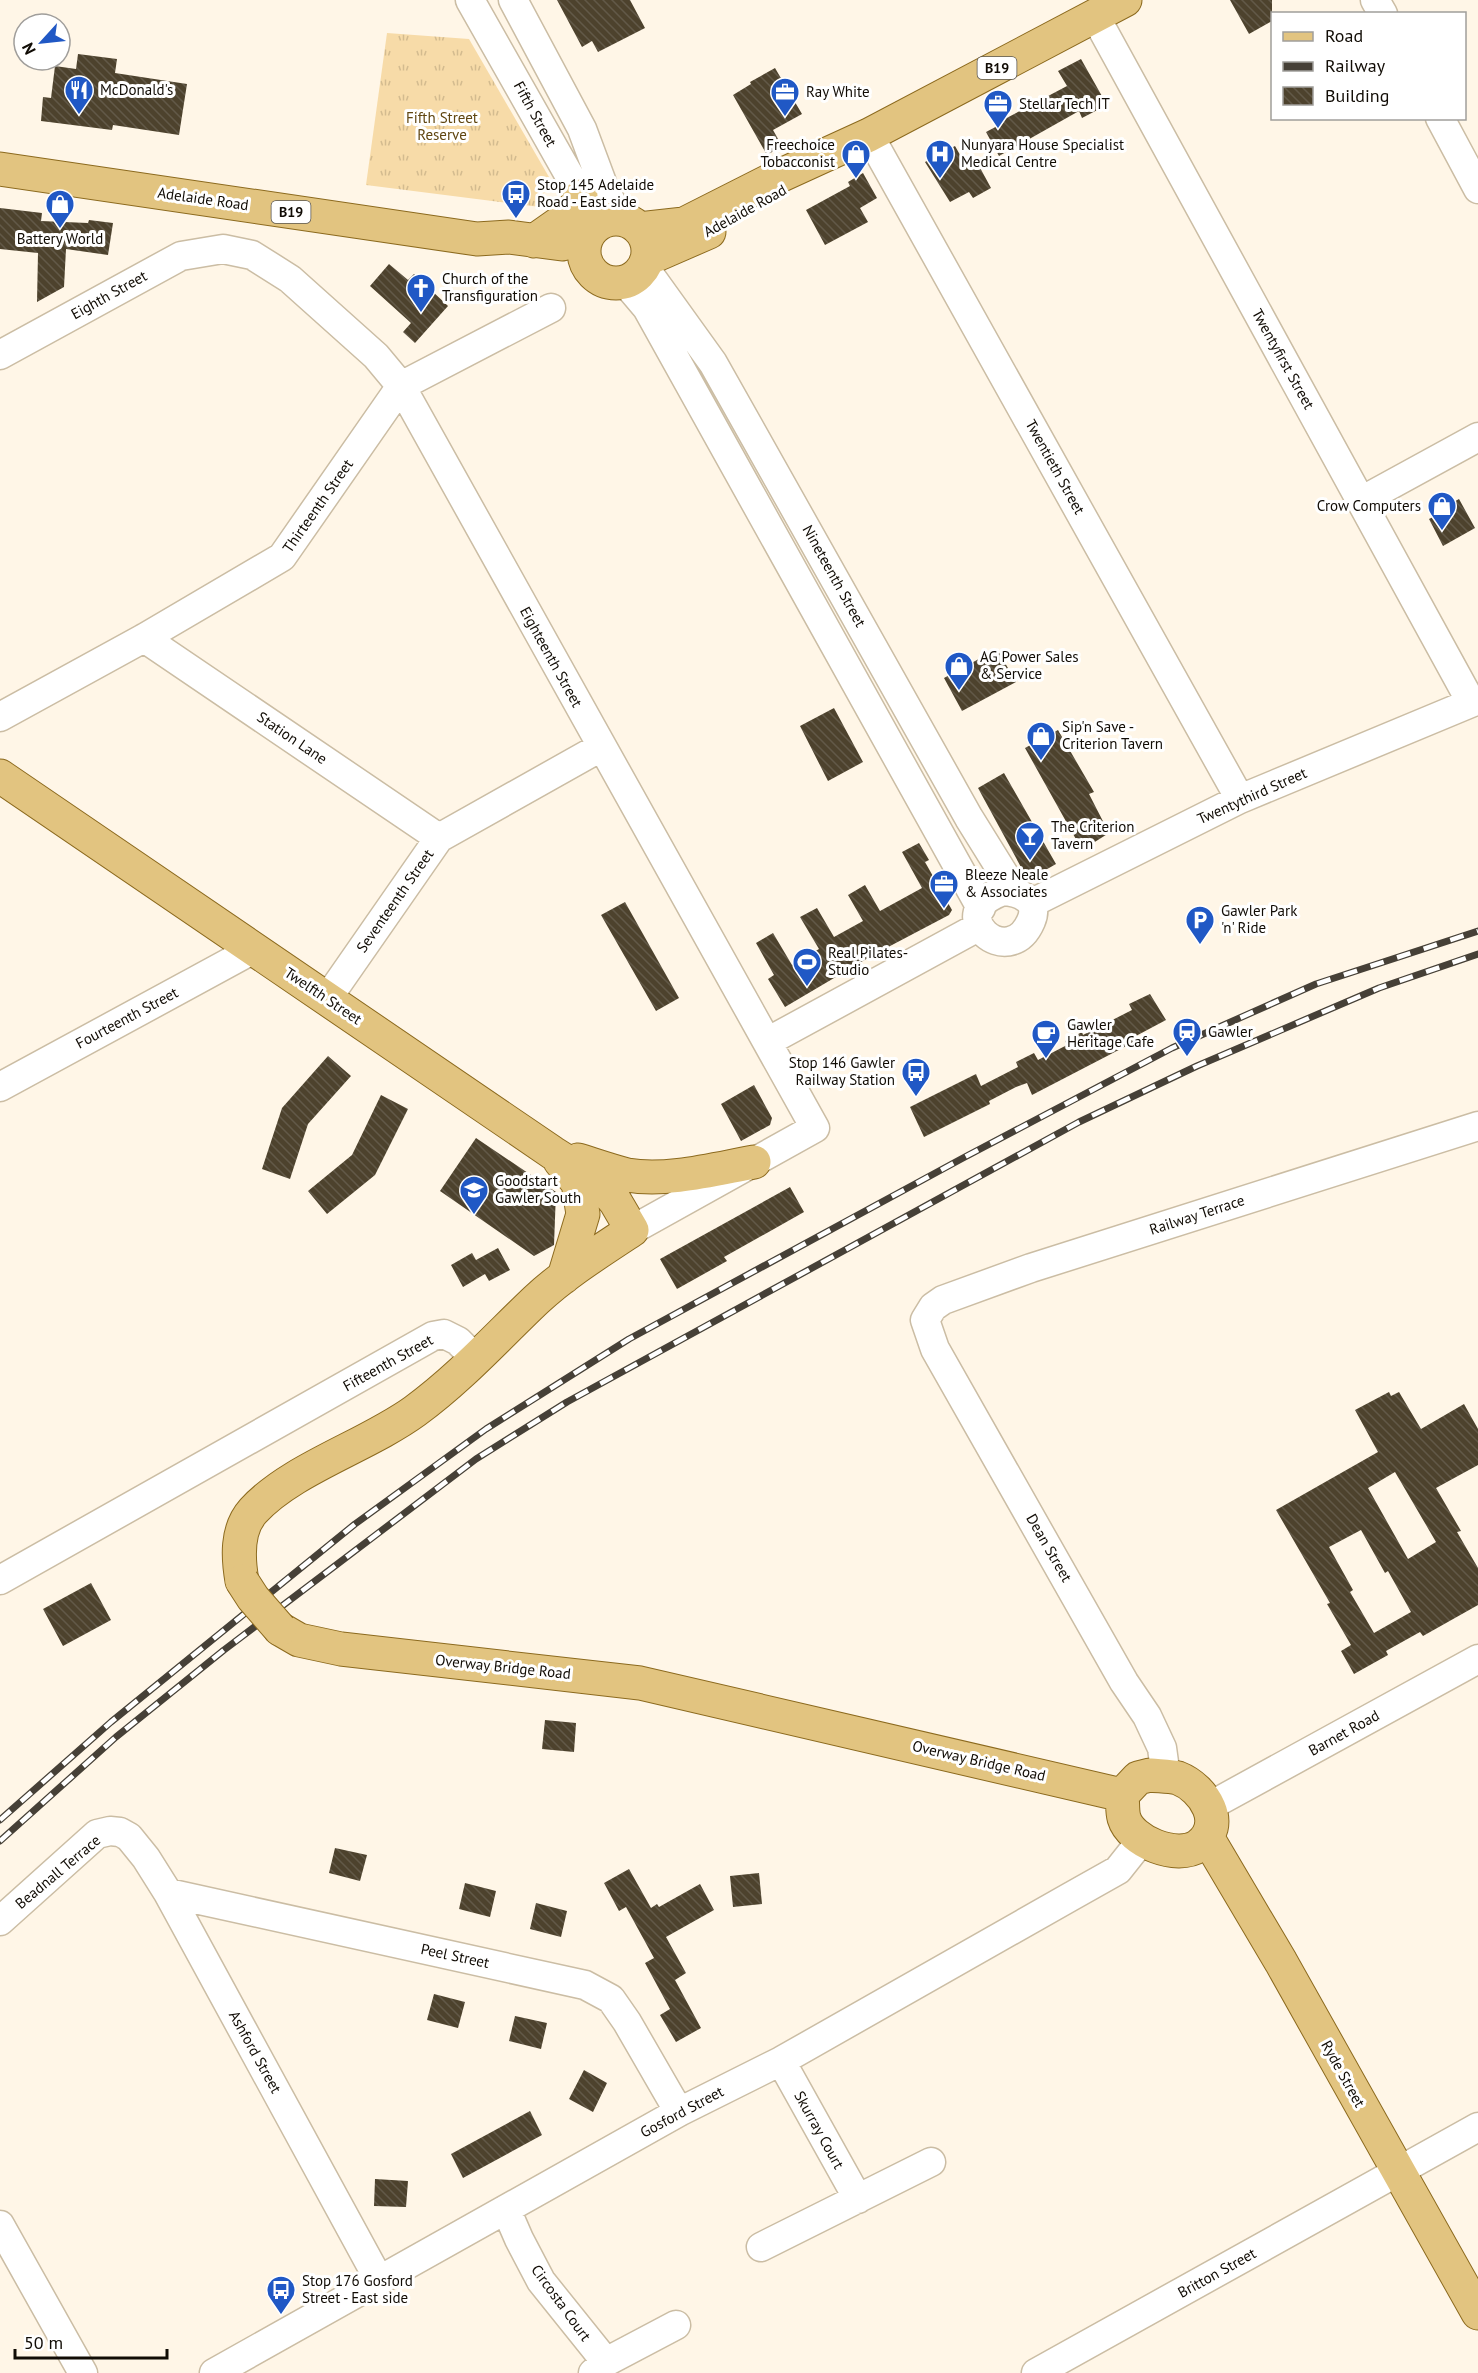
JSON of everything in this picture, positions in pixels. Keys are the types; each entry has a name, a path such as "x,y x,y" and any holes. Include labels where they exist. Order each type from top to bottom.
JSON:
{"main road":[{"name":"B19","path":"869,135 1125,0"},
{"name":"Adelaide Road","path":"477,239 513,253 617,249 698,238 773,196 869,135"},
{"name":"Adelaide Road","path":"0,169 477,239 509,237 617,249"},
{"path":"534,241 571,215 581,196"},
{"name":"Twelfth Street","path":"0,776 553,1153 600,1182 615,1201 632,1230"},
{"path":"553,1153 629,1175 688,1175 754,1162"},
{"path":"553,1153 579,1183 583,1214 564,1277"},
{"path":"476,1359 564,1277 632,1230"},
{"name":"Overway Bridge Road","path":"476,1359 454,1380 406,1417 271,1494 251,1513 242,1534 238,1558 242,1581 253,1598 280,1629 299,1640 341,1649 640,1683 1122,1795"},
{"path":"1150,1775 1176,1778 1190,1784 1200,1792 1208,1822 1197,1847 1181,1851 1142,1841 1124,1819 1122,1795 1138,1778 1150,1775"},
{"name":"Ryde Street","path":"1208,1822 1281,1962 1478,2313"}],"street":[{"name":"Fifth Street","path":"470,0 581,196 590,219 617,249"},
{"path":"513,0 582,129 604,188 617,249 979,918 993,940 1004,942 1017,938 1025,932 1032,920 1023,897 1003,891 994,894 979,918 767,1042"},
{"name":"Twentyfirst Street","path":"1095,16 1361,501 1475,701"},
{"path":"1441,120 1478,189"},
{"name":"Twentieth Street","path":"869,135 1240,799"},
{"name":"Eighth Street","path":"0,355 181,256 223,249"},
{"name":"Eighteenth Street","path":"223,249 252,255 290,279 376,356 401,386 815,1128 754,1162"},
{"name":"Nineteenth Street","path":"617,249 713,363 964,810 1023,897"},
{"name":"Thirteenth Street","path":"0,717 144,638 282,557 401,386 551,308"},
{"path":"1361,501 1478,437"},
{"name":"Station Lane","path":"144,638 439,838"},
{"name":"Twentythird Street","path":"1023,897 1240,799 1475,701"},
{"name":"Seventeenth Street","path":"327,999 439,838 601,747"},
{"name":"Fourteenth Street","path":"0,1087 255,950"},
{"name":"Railway Terrace","path":"925,1320 933,1307 943,1300 1031,1268 1478,1126"},
{"path":"632,1230 754,1162"},
{"name":"Dean Street","path":"925,1320 935,1349 1124,1682 1147,1716 1162,1748 1166,1777"},
{"name":"Fifteenth Street","path":"0,1580 433,1336 444,1334 458,1341 476,1359"},
{"name":"Barnet Road","path":"1208,1822 1478,1659"},
{"name":"Ashford Street","path":"120,1832 129,1837 146,1858 168,1893 379,2280"},
{"name":"Beadnall Terrace","path":"0,1921 97,1834 120,1832"},
{"name":"Gosford Street","path":"227,2370 379,2280 679,2112 781,2061 1118,1870 1142,1841"},
{"name":"Peel Street","path":"168,1893 596,1989 611,1999 627,2022 679,2112"},
{"name":"Skurray Court","path":"781,2061 858,2199"},
{"name":"Britton Street","path":"1036,2373 1478,2127"},
{"path":"761,2247 931,2162"},
{"name":"Circosta Court","path":"506,2209 519,2240 541,2281 599,2368 676,2325"},
{"path":"0,2225 83,2373"}],"green space":[{"name":"Fifth Street Reserve","path":"387,33 469,39 549,177 540,207 366,185"}],"building":[{"path":"557,0 630,0 645,28 598,52 592,41 582,47"},
{"path":"1230,0 1272,0 1271,22 1249,34"},
{"path":"78,54 117,59 115,73 187,84 179,135 113,125 112,130 41,121 43,97 51,98 54,72 72,72 72,68 76,69"},
{"path":"1081,59 1107,105 1082,118 1079,111 999,156 986,132 1003,123 1001,121 1067,86 1058,71"},
{"path":"775,68 802,114 773,130 782,146 767,155 733,95"},
{"path":"955,146 968,169 978,164 991,188 973,198 969,192 950,202 925,162"},
{"path":"863,173 877,198 860,208 868,222 825,245 806,210 850,186 848,182"},
{"path":"0,208 42,213 41,221 88,223 89,220 113,223 108,255 66,249 64,287 37,302 38,253 0,249"},
{"name":"Church of the Transfiguration","path":"389,264 408,280 414,274 448,306 415,343 403,332 411,323 370,286"},
{"path":"1459,499 1475,528 1443,546 1429,519 1433,517 1432,514"},
{"path":"997,649 1016,682 962,711 944,678"},
{"path":"834,708 863,762 828,781 800,726"},
{"path":"1058,730 1094,792 1089,794 1109,833 1082,850 1025,748"},
{"path":"1004,773 1056,864 1028,880 978,788"},
{"path":"919,843 929,860 925,862 952,910 949,915 873,955 785,1007 768,979 774,975 756,943 773,933 792,965 819,949 800,917 817,908 834,937 863,921 848,895 865,885 880,911 922,888 902,852"},
{"path":"625,902 679,998 656,1011 601,915"},
{"path":"1150,994 1166,1020 1134,1037 1136,1041 1032,1095 1027,1083 1016,1087 989,1101 990,1104 924,1137 910,1107 976,1074 981,1086 1018,1067 1016,1062 1034,1053 1038,1060 1067,1045 1065,1041 1082,1032 1083,1035 1132,1010 1129,1004"},
{"path":"328,1056 351,1076 308,1124 290,1179 262,1169 282,1108"},
{"path":"754,1085 772,1118 770,1125 741,1141 721,1104"},
{"path":"381,1095 408,1109 375,1175 327,1214 308,1191 352,1155"},
{"path":"476,1138 556,1192 554,1245 534,1256 440,1191"},
{"path":"790,1187 804,1212 724,1257 727,1261 677,1289 660,1259"},
{"path":"498,1248 510,1270 489,1281 485,1274 463,1287 451,1265 472,1253 476,1260"},
{"path":"1389,1392 1391,1396 1399,1392 1421,1429 1464,1404 1478,1429 1478,1465 1436,1488 1461,1531 1457,1532 1478,1568 1478,1605 1423,1636 1420,1632 1386,1651 1388,1655 1354,1674 1341,1651 1351,1645 1327,1604 1330,1603 1276,1510 1378,1452 1355,1410","holes":["1395,1472 1436,1542 1408,1559 1368,1488","1361,1530 1385,1573 1388,1571 1411,1612 1374,1633 1350,1592 1353,1590 1329,1547"]},
{"path":"91,1583 111,1620 63,1646 43,1609"},
{"path":"545,1720 576,1723 574,1752 542,1749"},
{"path":"335,1848 367,1855 360,1881 329,1873"},
{"path":"629,1869 651,1908 657,1904 659,1907 700,1884 714,1910 666,1937 686,1973 675,1980 701,2028 676,2042 660,2015 670,2009 645,1963 654,1958 626,1907 619,1911 604,1883"},
{"path":"759,1873 762,1904 733,1907 730,1876"},
{"path":"465,1883 496,1891 490,1917 459,1909"},
{"path":"536,1903 567,1911 561,1937 530,1929"},
{"path":"434,1994 465,2002 458,2028 427,2020"},
{"path":"515,2016 547,2023 541,2049 509,2041"},
{"path":"584,2070 607,2083 593,2112 569,2099"},
{"path":"530,2111 542,2135 463,2178 451,2154"},
{"path":"375,2179 408,2181 406,2207 374,2206"}],"railway":[{"path":"0,1820 111,1722 355,1524 486,1429 629,1339 1172,1048 1316,984 1478,931"},
{"path":"0,1841 116,1737 224,1650 476,1459 567,1402 1079,1122 1197,1066 1379,988 1478,954"}],"place":[{"name":"McDonald's","path":"79,116"},
{"name":"Ray White","path":"785,118"},
{"name":"Stellar Tech IT","path":"998,130"},
{"name":"Freechoice Tobacconist","path":"856,180"},
{"name":"Nunyara House Specialist Medical Centre","path":"940,180"},
{"name":"Stop 145 Adelaide Road - East side","path":"516,220"},
{"name":"Battery World","path":"60,230"},
{"name":"Church of the Transfiguration","path":"421,314"},
{"name":"Crow Computers","path":"1442,532"},
{"name":"AG Power Sales & Service","path":"959,692"},
{"name":"Sip'n Save - Criterion Tavern","path":"1041,762"},
{"name":"The Criterion Tavern","path":"1030,862"},
{"name":"Bleeze Neale & Associates","path":"944,910"},
{"name":"Gawler Park 'n' Ride","path":"1200,946"},
{"name":"Real Pilates- Studio","path":"807,988"},
{"name":"Gawler","path":"1187,1058"},
{"name":"Gawler Heritage Cafe","path":"1046,1060"},
{"name":"Stop 146 Gawler Railway Station","path":"916,1098"},
{"name":"Goodstart Gawler South","path":"474,1216"},
{"name":"Stop 176 Gosford Street - East side","path":"281,2316"}]}
